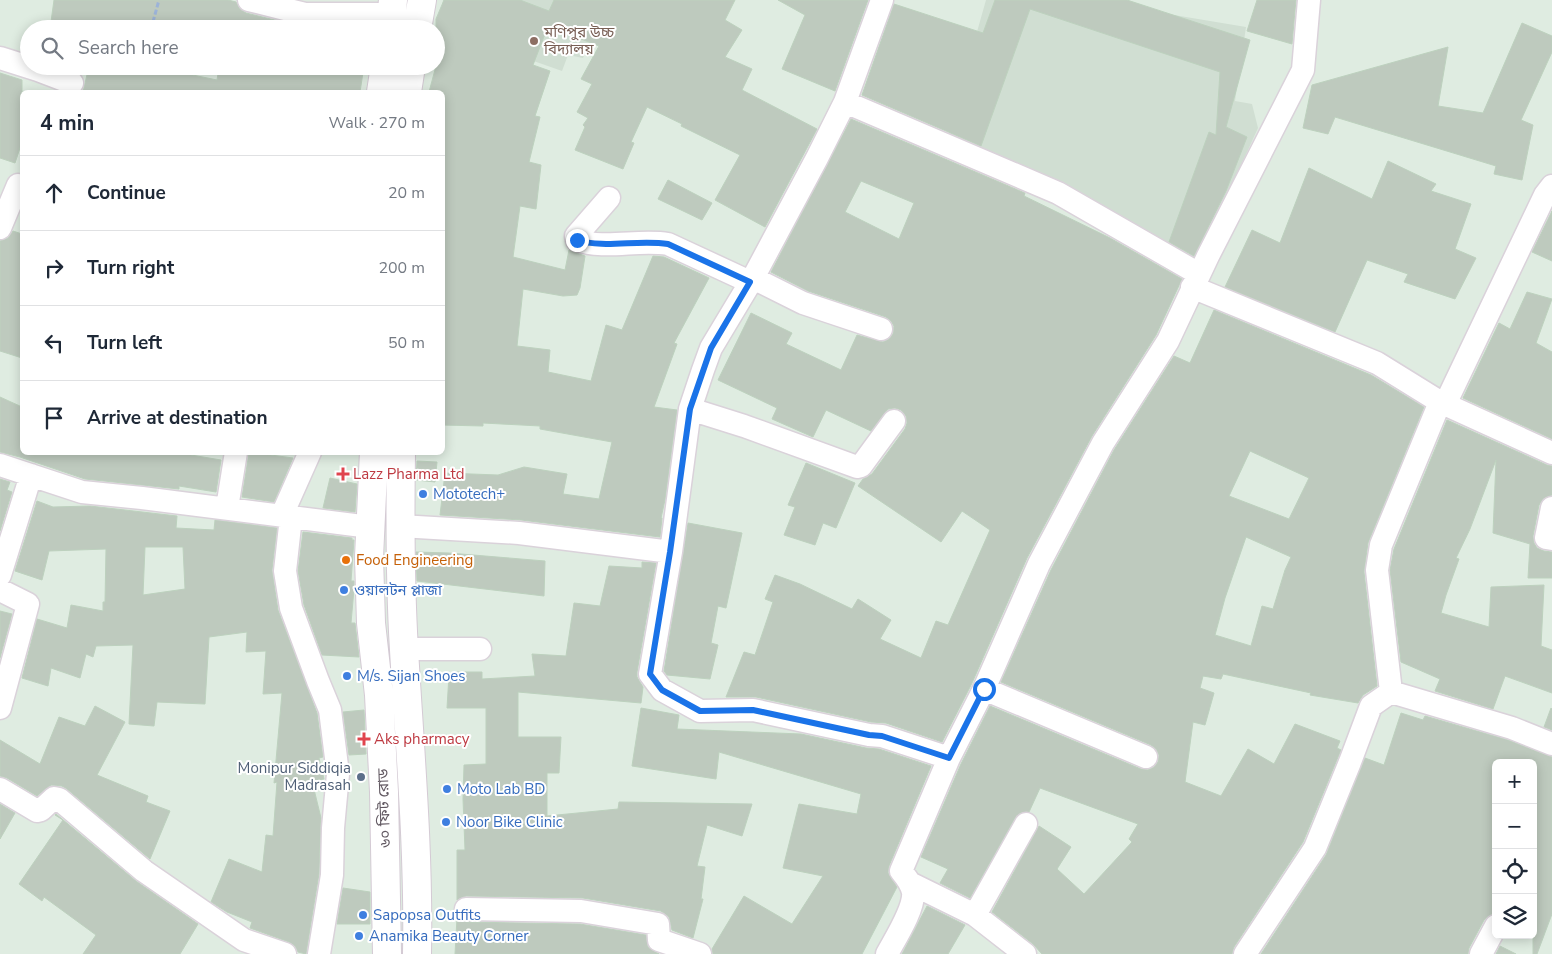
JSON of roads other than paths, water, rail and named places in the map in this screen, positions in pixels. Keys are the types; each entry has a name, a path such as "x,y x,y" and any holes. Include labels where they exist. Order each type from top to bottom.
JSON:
{"street":[{"path":"249,0 305,14 391,14"},
{"path":"419,20 422,0"},
{"path":"882,0 845,102 813,166 751,280 711,348 690,409 670,552 650,674 662,690 700,711 753,710 869,735 882,736 949,758"},
{"path":"887,954 910,908 913,893 910,883 901,871 949,758 984,689 1039,564 1103,443 1168,341 1195,281 1303,70 1309,0"},
{"path":"0,58 20,64"},
{"path":"51,75 72,83"},
{"path":"381,90 384,75"},
{"path":"407,90 410,75"},
{"path":"845,102 1058,193 1195,281 1377,363 1440,402 1552,453"},
{"path":"0,228 18,185"},
{"path":"1391,692 1377,570 1380,545 1440,402 1449,396 1545,195 1552,186"},
{"path":"609,198 576,236 577,240 588,244 656,242 668,244 803,304 881,329"},
{"path":"690,409 857,467 861,466 894,421"},
{"path":"227,508 236,455"},
{"path":"309,455 286,516 285,571 291,608 330,710 338,774 333,828 332,875 319,954"},
{"name":"৬০ ফিট রোড","path":"374,455 369,557 371,623 379,695 383,772 387,954"},
{"name":"৬০ ফিট রোড","path":"402,455 400,526 404,649 412,752 418,909 417,954"},
{"path":"0,465 82,492 227,508 370,527"},
{"path":"0,575 31,476"},
{"path":"1552,508 1546,538 1552,538"},
{"path":"400,526 519,533 670,552"},
{"path":"0,590 28,604 0,708"},
{"path":"404,649 480,649"},
{"path":"984,689 1146,757"},
{"path":"1391,692 1512,728 1552,744"},
{"path":"1245,954 1315,848 1350,762 1370,706 1391,692"},
{"path":"0,789 37,811 41,810 54,798 59,799 144,871 244,940 285,954"},
{"path":"975,915 1026,824"},
{"path":"910,883 975,915 1025,954"},
{"path":"466,910 581,911 619,916 658,924 659,940 700,954"},
{"path":"1481,954 1492,933"}],"place":[{"name":"মণিপুর উচ্চ বিদ্যালয়","path":"534,41"},
{"name":"Lazz Pharma Ltd","path":"343,474"},
{"name":"Mototech+","path":"423,494"},
{"name":"Food Engineering","path":"346,560"},
{"name":"ওয়ালটন প্লাজা","path":"344,590"},
{"name":"M/s. Sijan Shoes","path":"347,676"},
{"name":"Aks pharmacy","path":"364,739"},
{"name":"Monipur Siddiqia Madrasah","path":"361,777"},
{"name":"Moto Lab BD","path":"447,789"},
{"name":"Noor Bike Clinic","path":"446,822"},
{"name":"Sapopsa Outfits","path":"363,915"},
{"name":"Anamika Beauty Corner","path":"359,936"}]}
